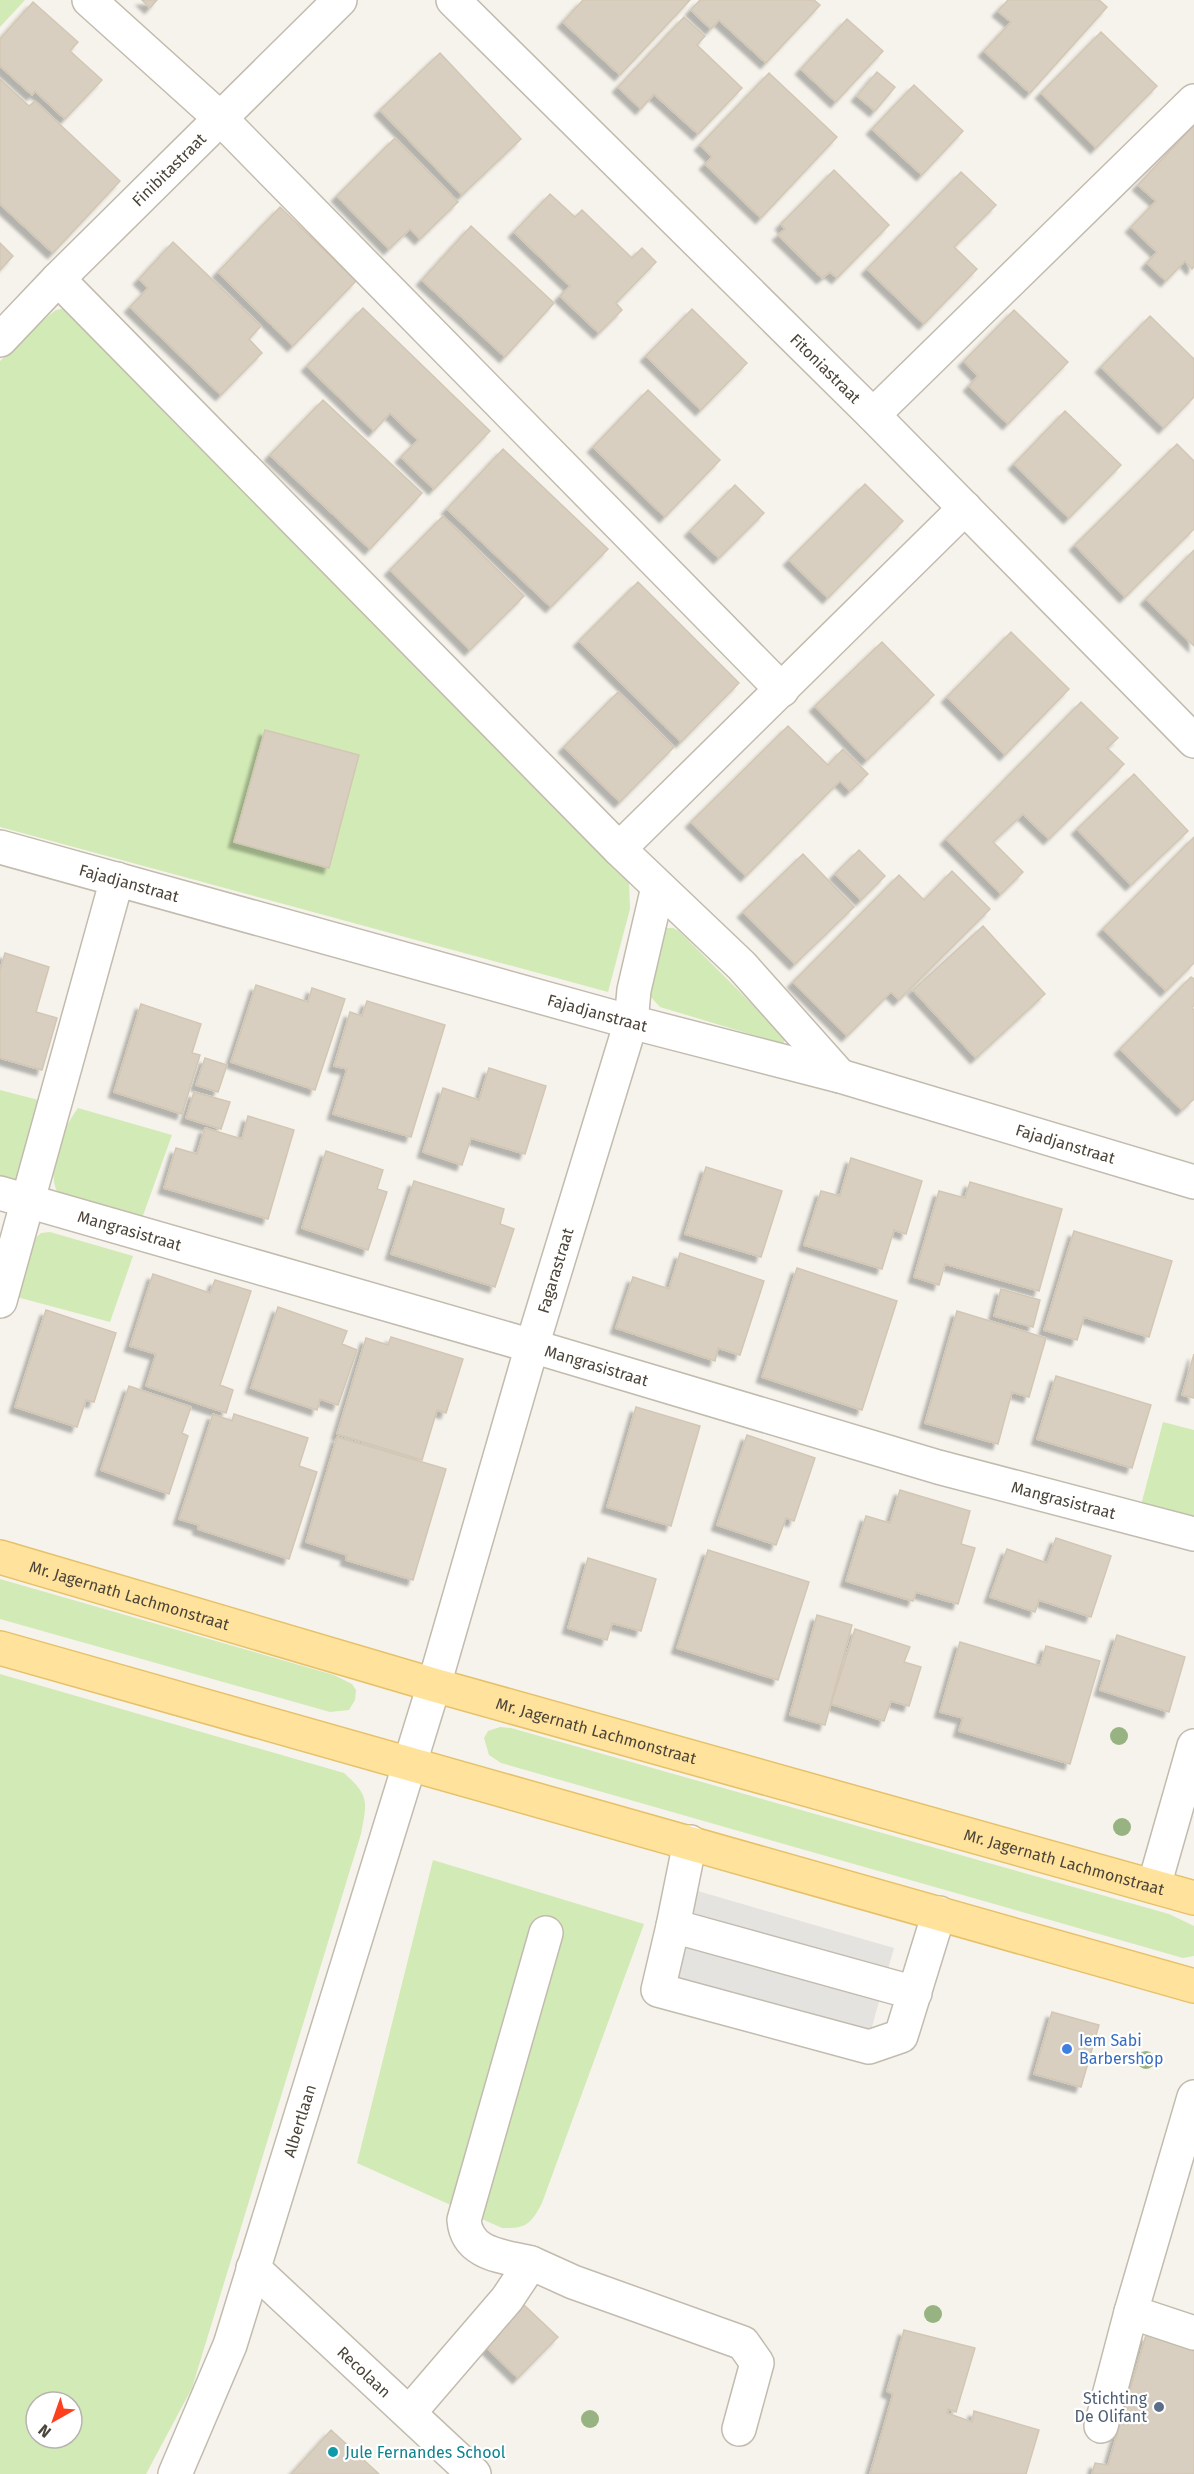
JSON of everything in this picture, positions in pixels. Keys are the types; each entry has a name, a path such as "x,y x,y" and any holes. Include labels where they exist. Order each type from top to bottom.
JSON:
{"main road":[{"name":"Mr. Jagernath Lachmonstraat","path":"0,1557 434,1685 1194,1898"},
{"path":"0,1647 1194,1986"}],"street":[{"path":"89,0 221,119 782,690"},
{"name":"Finibitastraat","path":"0,340 58,279 340,0"},
{"name":"Fitoniastraat","path":"453,0 873,415 1194,741"},
{"path":"873,415 1194,101"},
{"path":"58,279 619,849 742,966 840,1076"},
{"path":"619,849 966,508"},
{"name":"Fajadjanstraat","path":"0,847 631,1022 840,1076 1194,1182"},
{"path":"0,1301 14,1197 117,879"},
{"name":"Fagarastraat","path":"434,1685 532,1346 631,1022 634,990 658,887"},
{"name":"Mangrasistraat","path":"14,1197 532,1346 938,1467 1194,1534"},
{"name":"Albertlaan","path":"175,2474 230,2345 434,1685"},
{"path":"1154,1886 1194,1746"},
{"path":"690,1842 658,1990 869,2047 901,2036 939,1913"},
{"path":"673,1926 915,1993"},
{"path":"546,1933 464,2220 465,2234 479,2249 531,2263 573,2282 743,2343 757,2363 739,2429"},
{"path":"1101,2426 1131,2312 1181,2190 1194,2097"},
{"path":"409,2413 507,2298 531,2263"},
{"name":"Recolaan","path":"253,2268 474,2474"},
{"path":"1131,2312 1194,2333"}],"green space":[{"path":"0,0 25,0 0,27"},
{"path":"66,308 616,865 629,881 630,909 608,992 0,827 0,361 47,317 56,310"},
{"path":"664,928 679,931 783,1035 785,1040 783,1044 660,1007 649,995"},
{"path":"0,1090 46,1102 15,1184 0,1184"},
{"path":"78,1108 172,1135 141,1221 59,1195 55,1185 54,1163 61,1138"},
{"path":"50,1232 133,1256 110,1322 13,1296 32,1241 41,1233"},
{"path":"1163,1422 1194,1430 1194,1519 1141,1505"},
{"path":"0,1579 334,1675 352,1684 356,1690 355,1700 349,1710 330,1712 0,1619"},
{"path":"0,1674 344,1773 358,1788 365,1800 361,1834 192,2388 146,2474 0,2474"},
{"path":"500,1727 511,1728 1169,1914 1194,1926 1194,1956 1183,1958 501,1763 489,1755 484,1738 488,1731"},
{"path":"433,1860 644,1924 542,2203 531,2220 522,2226 502,2228 357,2163"}],"shaded area":[{"path":"691,1889 894,1948 870,2034 667,1975"}],"building":[{"path":"142,0 157,0 150,8"},
{"path":"583,0 690,0 620,75 563,22"},
{"path":"700,0 814,0 820,5 766,63 719,20 711,29 691,10"},
{"path":"1008,0 1099,0 1107,7 1030,93 984,51 1011,22 998,11"},
{"path":"33,2 78,42 70,51 102,80 65,119 35,91 32,95 0,66 0,39"},
{"path":"684,17 705,36 697,45 742,88 698,134 654,94 641,109 618,87"},
{"path":"847,19 883,51 836,102 801,69"},
{"path":"1101,32 1157,86 1096,148 1041,93"},
{"path":"440,53 521,139 462,195 380,110"},
{"path":"877,72 895,87 875,111 857,96"},
{"path":"769,73 837,137 761,218 705,164 712,157 700,145"},
{"path":"0,79 29,106 35,101 120,181 53,253 0,204"},
{"path":"914,85 963,131 922,175 872,129"},
{"path":"1194,125 1194,266 1192,269 1185,261 1166,281 1147,263 1157,252 1131,227 1156,201 1138,185"},
{"path":"395,138 458,202 420,239 410,229 389,249 337,196"},
{"path":"834,170 889,225 837,278 830,272 822,278 778,235 785,229 781,224"},
{"path":"961,172 996,205 954,247 977,269 924,324 867,269"},
{"path":"550,194 575,217 582,210 632,258 642,248 656,262 616,303 622,310 599,333 560,296 570,286 514,232"},
{"path":"280,207 356,281 293,346 218,272"},
{"path":"471,226 554,303 505,357 422,280"},
{"path":"173,242 261,326 249,339 262,353 221,395 130,307 148,288 139,279"},
{"path":"0,243 13,256 0,270"},
{"path":"363,308 490,431 434,489 401,457 418,440 390,413 374,431 307,366"},
{"path":"692,309 747,363 701,410 646,356"},
{"path":"1014,310 1068,362 1008,424 969,386 978,376 964,361"},
{"path":"1150,316 1194,359 1194,397 1164,428 1101,367"},
{"path":"648,390 720,460 665,517 593,447"},
{"path":"323,400 422,493 370,549 270,455"},
{"path":"1065,411 1121,465 1069,518 1014,464"},
{"path":"1177,444 1194,461 1194,529 1125,597 1075,545"},
{"path":"503,449 608,549 551,607 447,509"},
{"path":"865,484 903,521 828,598 789,560"},
{"path":"735,485 764,513 719,558 690,531"},
{"path":"443,516 524,596 470,650 390,570"},
{"path":"1194,550 1194,646 1146,599"},
{"path":"638,582 739,683 681,742 579,641"},
{"path":"1011,632 1069,689 1005,755 947,697"},
{"path":"882,642 934,695 867,760 815,706"},
{"path":"618,692 674,747 620,802 564,747"},
{"path":"1081,702 1118,738 1107,748 1124,764 1049,839 1023,814 993,842 1023,872 1001,894 946,839"},
{"path":"788,726 828,765 843,749 868,774 850,791 840,781 746,876 691,822"},
{"path":"265,730 359,755 329,868 234,842"},
{"path":"1134,774 1188,831 1131,885 1077,829"},
{"path":"1194,837 1194,963 1166,991 1103,929"},
{"path":"859,850 885,876 861,900 835,874"},
{"path":"803,854 854,907 795,964 743,912"},
{"path":"952,871 990,909 899,1000 891,992 847,1036 793,982 899,875 924,900"},
{"path":"983,926 1045,994 976,1058 913,990"},
{"path":"5,953 49,967 36,1012 57,1018 42,1070 0,1058 0,970"},
{"path":"1191,977 1194,979 1192,1008 1194,1010 1194,1099 1182,1110 1120,1049"},
{"path":"256,985 308,1002 312,988 345,999 315,1090 231,1062"},
{"path":"367,1001 445,1025 411,1137 333,1114 347,1069 334,1066 350,1012 362,1016"},
{"path":"141,1004 201,1024 192,1053 200,1055 182,1114 114,1092"},
{"path":"205,1058 227,1065 218,1092 196,1085"},
{"path":"489,1068 546,1086 525,1154 471,1138 462,1165 423,1152 443,1088 479,1100"},
{"path":"194,1092 230,1102 221,1129 186,1118"},
{"path":"248,1116 294,1130 268,1219 164,1188 176,1148 197,1154 205,1128 242,1139"},
{"path":"326,1151 383,1170 377,1189 387,1192 368,1250 302,1228"},
{"path":"851,1158 922,1181 906,1234 894,1230 882,1269 804,1245 821,1191 840,1196"},
{"path":"706,1167 782,1191 761,1257 685,1234"},
{"path":"414,1181 504,1209 500,1224 514,1229 495,1287 391,1254"},
{"path":"970,1182 1062,1209 1039,1291 945,1264 939,1285 914,1277 939,1191 965,1198"},
{"path":"1074,1231 1172,1261 1149,1337 1084,1317 1077,1340 1044,1330"},
{"path":"680,1253 764,1281 740,1355 718,1348 715,1361 616,1328 633,1277 669,1289"},
{"path":"797,1268 897,1301 862,1410 762,1377"},
{"path":"153,1274 210,1293 215,1280 251,1291 220,1385 233,1390 226,1413 146,1386 156,1354 130,1346"},
{"path":"1001,1289 1040,1300 1033,1327 994,1316"},
{"path":"278,1307 347,1331 342,1344 357,1350 338,1405 320,1399 317,1410 251,1388"},
{"path":"46,1310 116,1333 94,1402 86,1400 77,1427 15,1407"},
{"path":"957,1311 1046,1338 1029,1397 1012,1392 998,1444 925,1423"},
{"path":"391,1337 463,1359 446,1413 437,1410 422,1460 337,1434 366,1338 388,1345"},
{"path":"1194,1354 1194,1398 1182,1395"},
{"path":"1056,1376 1151,1405 1132,1468 1037,1439"},
{"path":"129,1386 191,1407 182,1433 188,1436 169,1494 101,1470"},
{"path":"636,1407 700,1426 671,1526 607,1507"},
{"path":"213,1414 232,1421 234,1414 308,1438 299,1466 317,1472 289,1559 198,1529 199,1525 179,1519"},
{"path":"747,1435 815,1458 794,1521 786,1518 776,1545 717,1525"},
{"path":"337,1437 446,1469 413,1580 346,1560 347,1555 306,1542"},
{"path":"900,1490 970,1511 961,1544 975,1548 958,1604 916,1592 913,1601 846,1581 866,1516 890,1523"},
{"path":"1056,1538 1111,1556 1091,1617 1039,1600 1035,1612 990,1597 1007,1549 1047,1563"},
{"path":"708,1550 809,1582 778,1680 677,1648"},
{"path":"588,1558 656,1579 641,1631 612,1623 607,1640 568,1628"},
{"path":"817,1615 852,1625 825,1725 790,1715"},
{"path":"855,1629 910,1647 904,1662 921,1667 909,1706 891,1701 884,1721 831,1704"},
{"path":"1117,1635 1185,1657 1169,1712 1100,1690"},
{"path":"960,1642 1040,1666 1046,1646 1100,1661 1070,1764 959,1731 963,1718 940,1712"},
{"name":"Iem Sabi Barbershop","path":"1052,2012 1099,2025 1081,2087 1034,2074"},
{"path":"524,2305 558,2337 518,2378 485,2346"},
{"path":"904,2330 975,2348 956,2412 948,2409 947,2413 972,2422 974,2411 1039,2430 1026,2474 870,2474 893,2394 887,2391"},
{"name":"Stichting De Olifant","path":"1146,2335 1194,2350 1194,2474 1092,2474 1095,2463 1108,2465"},
{"name":"Jule Fernandes School","path":"331,2430 379,2474 291,2474"}],"place":[{"name":"Iem Sabi Barbershop","path":"1067,2049"},
{"name":"Stichting De Olifant","path":"1159,2407"},
{"name":"Jule Fernandes School","path":"333,2452"}]}
